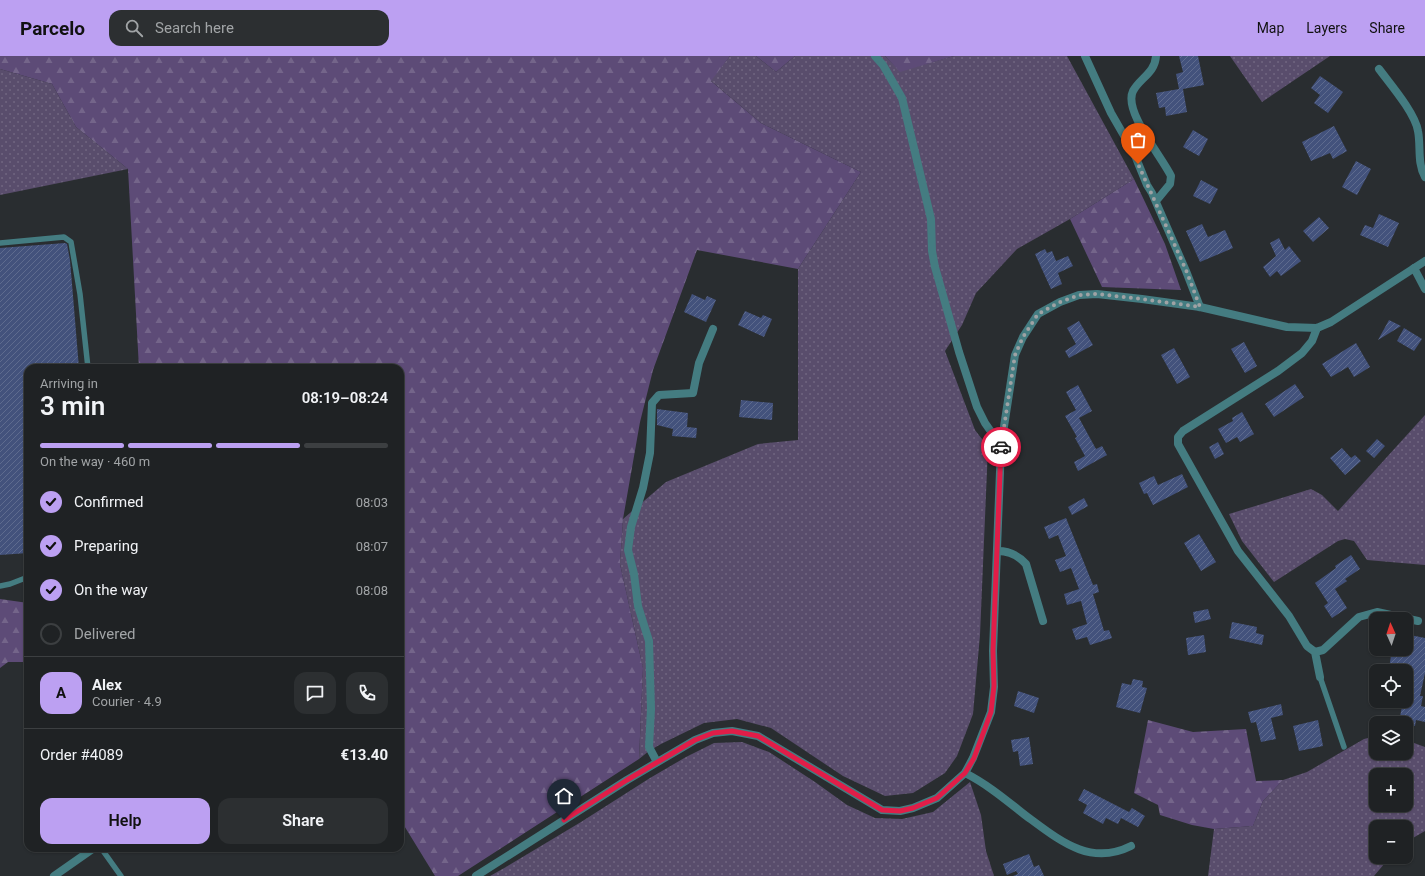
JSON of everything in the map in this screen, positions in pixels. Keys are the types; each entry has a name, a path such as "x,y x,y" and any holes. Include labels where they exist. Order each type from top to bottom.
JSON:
{"street":[{"path":"874,56 883,65 902,98 931,219 932,251 935,267 959,352 977,408 985,423 1002,446"},
{"path":"1085,56 1111,113 1134,153 1147,185 1156,201 1186,270 1200,307"},
{"path":"1156,56 1152,69 1132,92 1131,102 1134,113 1141,127 1171,176 1170,184 1156,201"},
{"path":"1379,69 1411,112 1416,122 1421,169 1425,177"},
{"path":"476,876 620,784 695,740 713,733 732,731 758,736 882,810 900,811 913,808 937,798 965,773 974,758 991,712 994,686 993,651 1002,446 1015,355 1023,337 1038,314 1060,302 1079,295 1097,294 1200,307 1287,327 1317,328 1331,322 1425,261"},
{"path":"1414,268 1425,289"},
{"path":"1317,328 1312,342 1302,353 1278,371 1183,431 1178,437 1178,444 1238,551 1289,616 1307,646 1315,652 1320,677"},
{"path":"657,762 649,747 651,709 649,641 638,606 634,574 628,550 631,527 650,453 652,403 659,396 693,392 699,363 713,329"},
{"path":"998,551 1013,553 1021,558 1026,564 1043,621"},
{"path":"1315,652 1323,650 1359,617 1377,612 1418,621"},
{"path":"965,773 995,791 1068,846 1086,852 1104,854 1120,852 1131,846"},
{"path":"54,876 88,852"}],"lane":[{"path":"0,243 64,237 70,242 80,294 88,364"},
{"path":"0,586 24,579"},
{"path":"1320,677 1344,747"},
{"path":"104,852 121,876"}],"shaded area":[{"path":"730,56 756,56 776,72 795,56 885,56 900,71 954,56 1067,56 1134,179 1070,219 1017,249 976,293 962,325 945,351 975,430 988,447 980,635 973,714 957,756 945,773 913,793 885,796 843,776 771,728 737,719 704,723 661,744 639,759 643,668 620,564 623,519 666,482 758,444 798,440 798,269 861,172 761,123 710,80"},
{"path":"1230,56 1330,56 1262,102"},
{"path":"0,69 52,84 76,127 128,169 0,195"},
{"path":"1425,415 1425,565 1367,560 1354,541 1345,539 1338,541 1274,582 1242,541 1229,514 1311,489 1322,495 1338,511"},
{"path":"1369,738 1369,760 1413,760 1413,743 1425,747 1425,831 1413,838 1413,820 1369,820 1369,864 1384,864 1374,876 1208,876 1214,829 1253,826 1263,801 1283,780 1307,772 1364,739"},
{"path":"742,742 769,752 847,805 875,818 902,819 933,812 970,782 981,815 986,851 994,876 490,876 686,757 714,743"}],"green space":[{"path":"0,56 730,56 711,81 761,123 861,172 798,269 697,250 653,370 640,422 623,519 620,564 643,668 639,759 458,876 435,876 404,826 404,364 139,364 128,169 76,127 52,84 0,69"},
{"path":"756,56 795,56 776,72"},
{"path":"885,56 954,56 900,72"},
{"path":"1134,179 1165,244 1181,290 1102,287 1070,219"},
{"path":"0,599 24,602 24,662 8,662 0,668"},
{"path":"1148,720 1193,732 1246,729 1256,781 1283,780 1263,801 1253,826 1214,829 1192,825 1160,815 1158,805 1134,793"}],"building":[{"path":"1179,56 1198,56 1204,85 1183,89 1187,112 1166,116 1165,107 1159,108 1156,93 1179,89 1176,74 1183,72"},
{"path":"1320,76 1343,92 1328,113 1314,103 1320,95 1311,88"},
{"path":"1334,126 1347,151 1333,159 1330,153 1311,161 1302,142"},
{"path":"1193,130 1208,139 1199,156 1183,147"},
{"path":"1356,161 1371,169 1357,195 1342,187"},
{"path":"1201,180 1218,189 1210,204 1193,196"},
{"path":"1379,214 1399,223 1388,247 1360,235 1365,225 1373,228"},
{"path":"1319,217 1329,228 1313,242 1303,231"},
{"path":"1202,224 1208,237 1225,230 1233,248 1200,262 1186,231"},
{"path":"1279,238 1285,250 1289,246 1301,261 1281,276 1277,271 1270,277 1263,267 1276,256 1270,243"},
{"path":"67,244 70,260 79,364 24,364 24,553 0,555 0,248"},
{"path":"1045,249 1047,253 1052,251 1056,261 1068,256 1073,266 1058,273 1062,284 1051,289 1035,254"},
{"path":"692,294 705,300 707,296 716,300 706,322 684,312"},
{"path":"745,311 761,318 763,315 772,319 764,337 738,325"},
{"path":"1389,320 1401,326 1378,340"},
{"path":"1079,321 1093,345 1069,358 1065,351 1076,344 1067,328"},
{"path":"1404,328 1422,339 1414,351 1397,341"},
{"path":"1244,342 1257,366 1245,373 1231,349"},
{"path":"1356,343 1370,367 1354,377 1348,367 1331,377 1322,364"},
{"path":"1174,348 1190,377 1177,384 1161,355"},
{"path":"1295,384 1304,397 1274,417 1265,404"},
{"path":"1078,385 1092,411 1079,418 1096,449 1102,446 1107,455 1078,471 1074,462 1085,456 1075,438 1077,437 1065,416 1076,410 1066,392"},
{"path":"741,400 773,403 772,420 739,417"},
{"path":"657,409 688,413 687,427 697,428 696,438 672,436 673,429 657,425"},
{"path":"1242,412 1254,434 1240,442 1237,437 1226,443 1218,429 1233,421 1232,418"},
{"path":"1377,439 1385,446 1374,458 1366,451"},
{"path":"1218,442 1224,454 1215,459 1209,447"},
{"path":"1342,448 1351,458 1355,455 1361,461 1345,475 1330,458"},
{"path":"1182,474 1188,487 1153,505 1147,493 1144,494 1139,483 1154,476 1158,485"},
{"path":"1084,498 1088,506 1072,515 1068,507"},
{"path":"1066,518 1093,585 1097,584 1099,592 1093,594 1104,631 1109,630 1112,638 1090,645 1087,637 1076,640 1072,629 1087,624 1081,601 1067,605 1064,594 1079,589 1071,568 1060,572 1055,560 1066,556 1058,535 1049,539 1044,527"},
{"path":"1199,534 1216,562 1201,571 1184,543"},
{"path":"1351,555 1360,569 1345,579 1347,581 1335,589 1347,608 1332,618 1324,606 1328,603 1315,583"},
{"path":"1208,609 1211,619 1195,623 1193,612"},
{"path":"1232,622 1257,627 1256,633 1264,635 1262,645 1229,638"},
{"path":"1204,635 1206,652 1188,655 1186,638"},
{"path":"1413,636 1425,638 1425,673 1420,696 1423,696 1421,706 1425,707 1425,722 1416,720 1415,726 1413,726 1413,716 1400,716 1402,708 1413,708 1413,664 1390,664 1391,656 1413,656"},
{"path":"1133,679 1143,681 1142,687 1147,688 1140,713 1116,707 1122,683 1131,685"},
{"path":"1018,691 1039,698 1034,713 1014,706"},
{"path":"1281,704 1283,715 1271,718 1276,739 1261,742 1256,722 1251,723 1248,712"},
{"path":"1318,720 1323,746 1299,751 1293,726"},
{"path":"1029,737 1033,764 1020,766 1018,751 1013,752 1011,740"},
{"path":"1084,789 1129,812 1132,808 1145,816 1138,827 1121,818 1118,824 1106,818 1103,824 1083,813 1087,805 1078,800"},
{"path":"1029,854 1034,867 1039,865 1044,876 1013,876 1018,874 1016,871 1007,875 1003,864"}],"way so far":[{"path":"1001,447 1015,355 1023,337 1038,314 1060,302 1079,295 1097,294 1200,307 1186,270 1138,164"}],"route":[{"path":"564,820 627,780 695,740 713,733 732,731 758,736 882,810 900,811 913,808 937,798 965,773 974,758 991,712 994,686 993,651 1001,447"}]}
